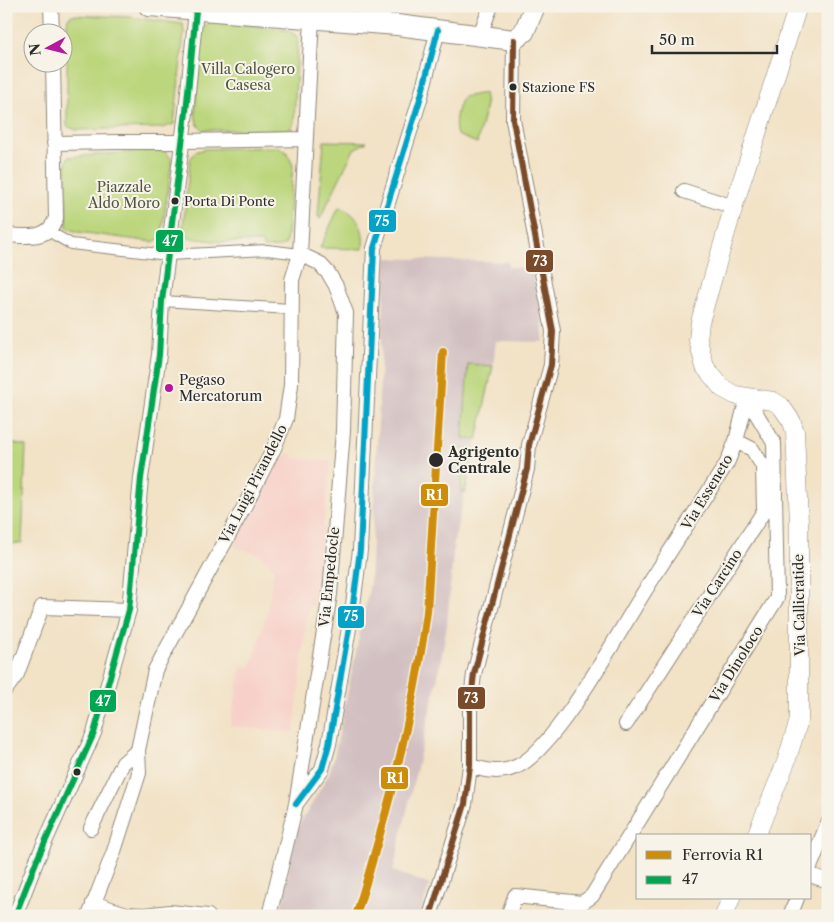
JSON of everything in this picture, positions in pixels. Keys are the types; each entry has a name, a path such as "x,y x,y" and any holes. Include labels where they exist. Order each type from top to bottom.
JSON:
{"main road":[{"path":"149,6 312,18 438,30 478,37 514,40 524,32 535,6"}],"street":[{"path":"51,6 52,22"},
{"path":"478,37 490,6"},
{"path":"747,398 722,388 710,375 701,358 698,340 700,322 798,6"},
{"path":"15,916 36,862 94,733 129,610 141,478 159,355 162,301 183,141 196,10"},
{"path":"48,231 71,244 168,255 267,250 300,254 312,18"},
{"path":"296,804 322,769 329,744 353,605 360,550 374,248 421,96 438,30"},
{"path":"430,916 465,804 470,766 470,708 474,674 526,469 529,445 552,365 554,348 551,313 513,120 514,40"},
{"path":"6,235 34,236 48,231 56,218 53,72"},
{"path":"54,142 306,139"},
{"path":"684,191 734,208"},
{"name":"Via Empedocle","path":"269,916 296,804 330,594 342,431 347,325 346,313 336,286 320,263 300,254"},
{"name":"Via Luigi Pirandello","path":"91,910 114,852 139,773 138,750 155,670 242,511 281,433 291,384 290,309 292,280 300,254"},
{"path":"162,301 290,309"},
{"name":"Via Esseneto","path":"470,766 497,772 519,765 540,747 558,726 592,676 727,463 736,441 747,398"},
{"name":"Via Callicratide","path":"747,398 773,402 782,406 792,422 795,432 799,522 799,720 786,762 757,834"},
{"name":"Via Dinoloco","path":"508,916 515,896 582,902 592,896 777,598 774,443 747,398"},
{"name":"Via Carcino","path":"626,724 764,511 763,466 752,449 736,441"},
{"path":"6,690 17,674 42,607 129,610"},
{"path":"91,828 123,763 138,750"},
{"path":"812,862 828,824"},
{"path":"812,876 828,881"},
{"path":"724,916 730,900"},
{"path":"790,916 796,900"},
{"path":"91,910 144,915 170,912 208,916"}],"shaded area":[{"path":"386,258 508,262 508,270 510,267 531,269 541,311 544,342 496,341 493,366 454,541 447,625 438,676 393,871 430,885 419,916 280,916 296,831 329,774 334,758 370,584"},
{"path":"292,453 293,459 331,461 314,606 308,606 294,732 230,726 241,666 250,668 257,649 267,612 274,568 261,556 234,546 277,460"}],"green space":[{"path":"72,15 130,17 183,24 184,33 174,124 162,128 76,130 67,126 67,72 72,72 72,22 67,22 68,18"},
{"name":"Villa Calogero Casesa","path":"217,21 287,30 298,37 294,122 291,128 284,130 203,130 197,124 195,113 202,29 208,23"},
{"path":"484,93 486,105 477,143 457,135 455,126 456,115 463,97"},
{"path":"324,141 367,142 354,149 320,219 318,216"},
{"path":"279,147 286,151 293,165 286,244 280,247 263,248 262,242 222,242 182,237 190,160 195,152 205,149"},
{"name":"Piazzale Aldo Moro","path":"158,150 166,152 172,160 161,238 153,242 78,232 67,228 66,164 68,157"},
{"path":"339,207 356,218 359,223 363,235 363,249 320,248"},
{"path":"468,364 493,366 477,440 463,438"},
{"path":"6,442 26,446 22,543 6,544"},
{"path":"462,448 474,451 465,492 461,492"}],"rail line":[{"name":"R1","path":"356,916 398,766 421,651 427,612 443,352"}],"transit line":[{"name":"47","path":"15,916 36,862 94,733 129,610 141,478 159,355 162,301 186,112 196,10"},
{"name":"75","path":"296,804 322,769 329,744 353,605 360,550 374,248 421,96 438,30"},
{"name":"73","path":"430,916 465,804 470,766 470,708 474,674 527,469 529,445 551,365 553,331 513,120 514,40"}],"place":[{"name":"Stazione FS","path":"513,87"},
{"name":"Porta Di Ponte","path":"175,201"},
{"name":"Pegaso Mercatorum","path":"169,388"},
{"name":"Agrigento Centrale","path":"436,460"}]}
